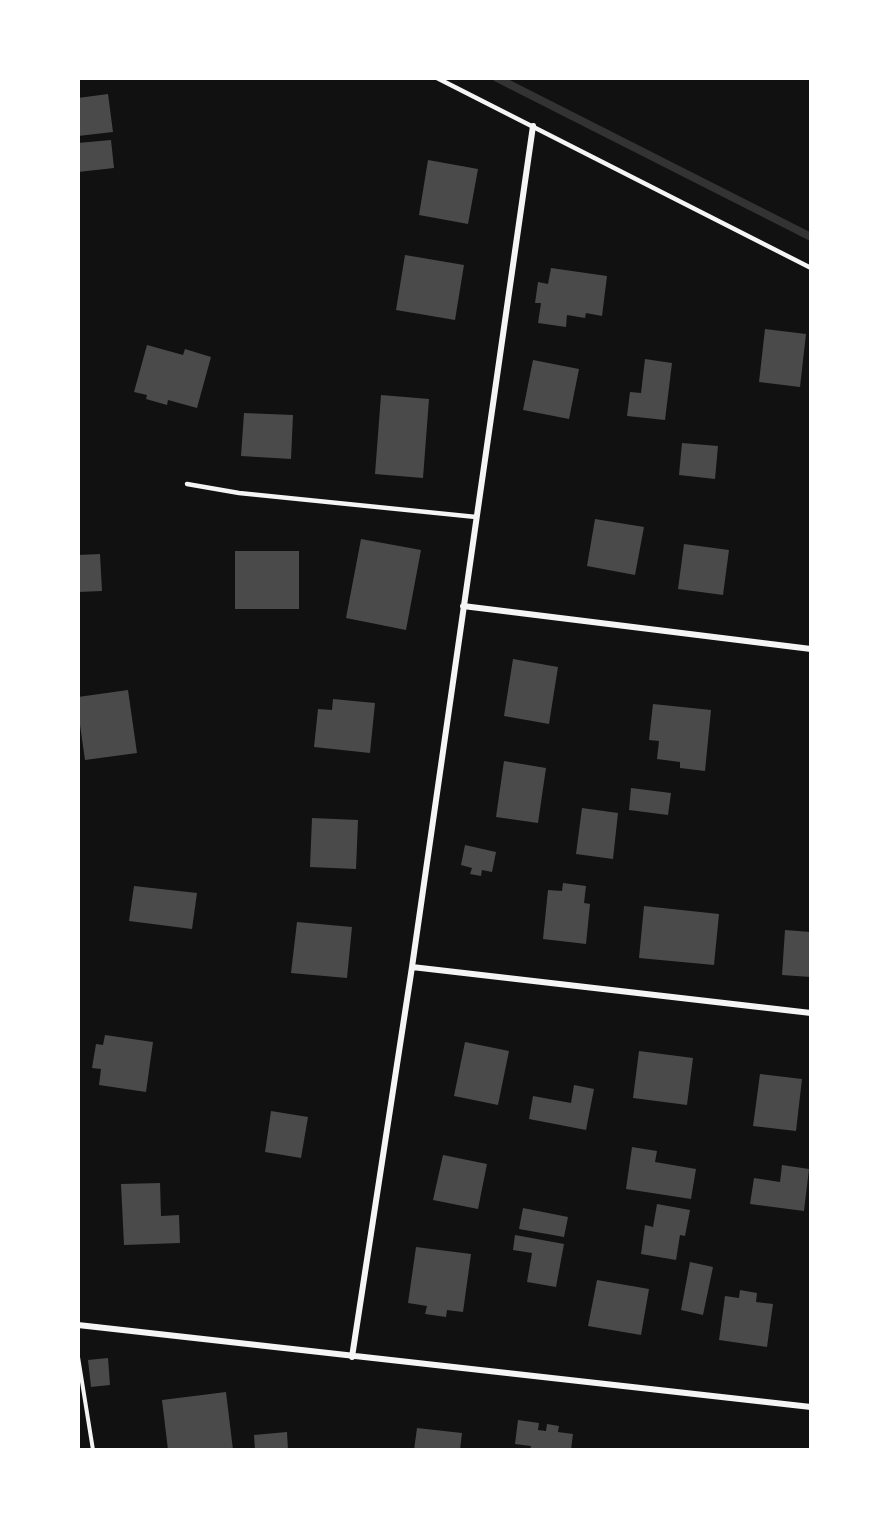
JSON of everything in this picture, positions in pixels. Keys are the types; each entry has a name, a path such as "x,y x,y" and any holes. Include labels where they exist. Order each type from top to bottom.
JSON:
{"street":[{"path":"352,1357 412,967 533,126"},
{"path":"463,606 811,649"},
{"path":"412,967 811,1013"},
{"path":"78,1325 811,1407"}],"lane":[{"path":"437,78 811,268"},
{"path":"187,484 239,493 476,517"}],"path":[{"path":"78,1357 93,1450"}],"building":[{"path":"108,94 113,132 78,136 78,98"},
{"path":"111,140 114,168 78,172 78,143"},
{"path":"428,160 478,169 468,224 419,215"},
{"path":"405,255 464,265 455,320 396,310"},
{"path":"551,268 607,276 602,316 586,313 585,318 567,315 566,327 538,323 541,303 535,303 538,282 548,284"},
{"path":"765,329 806,334 800,387 759,382"},
{"path":"147,345 183,355 185,349 211,357 197,408 168,400 167,405 146,399 147,395 134,392"},
{"path":"645,359 672,363 665,420 627,416 630,392 641,393"},
{"path":"533,360 579,369 569,419 523,410"},
{"path":"381,395 429,399 423,478 375,474"},
{"path":"244,413 293,415 291,459 241,456"},
{"path":"682,443 718,446 715,479 679,475"},
{"path":"595,519 644,527 635,575 587,566"},
{"path":"361,539 421,550 406,630 346,618"},
{"path":"684,544 729,550 723,595 678,589"},
{"path":"235,551 299,551 299,609 235,609"},
{"path":"100,554 102,591 78,592 78,555"},
{"path":"513,659 558,667 549,724 504,716"},
{"path":"128,690 137,753 85,760 78,697"},
{"path":"333,699 375,703 370,753 314,747 318,709 332,710"},
{"path":"653,704 711,710 705,771 680,768 680,762 657,759 659,741 649,740"},
{"path":"504,761 546,768 538,823 496,817"},
{"path":"631,788 671,793 668,815 629,810"},
{"path":"582,808 618,813 613,859 576,854"},
{"path":"312,818 358,820 356,869 310,867"},
{"path":"465,845 496,852 492,872 482,870 481,876 470,874 472,868 461,865"},
{"path":"563,883 586,886 584,903 590,904 586,944 543,939 548,890 562,891"},
{"path":"134,886 197,893 192,929 129,921"},
{"path":"644,906 719,914 714,965 639,958"},
{"path":"297,922 352,927 347,978 291,973"},
{"path":"785,930 811,932 811,977 782,975"},
{"path":"105,1035 153,1042 146,1092 99,1085 101,1069 92,1068 96,1044 103,1045"},
{"path":"465,1042 509,1051 498,1105 454,1096"},
{"path":"639,1051 693,1058 687,1105 633,1098"},
{"path":"760,1074 802,1079 796,1131 753,1126"},
{"path":"574,1085 594,1089 586,1130 529,1119 533,1096 571,1103"},
{"path":"271,1111 308,1117 301,1158 265,1152"},
{"path":"632,1147 657,1151 655,1162 696,1169 691,1199 626,1189"},
{"path":"443,1155 487,1164 478,1209 433,1200"},
{"path":"782,1165 809,1169 804,1211 750,1204 754,1178 780,1182"},
{"path":"160,1183 161,1216 179,1215 180,1243 124,1245 121,1184"},
{"path":"657,1204 690,1210 685,1236 680,1235 676,1260 641,1254 645,1225 653,1227"},
{"path":"523,1208 568,1217 564,1237 519,1229"},
{"path":"515,1235 564,1244 556,1287 527,1282 532,1253 513,1250"},
{"path":"416,1247 471,1254 463,1312 447,1310 446,1317 425,1314 427,1306 408,1303"},
{"path":"690,1262 713,1267 703,1315 681,1310"},
{"path":"597,1280 649,1289 641,1335 588,1326"},
{"path":"740,1290 757,1293 756,1302 773,1304 767,1347 719,1340 725,1296 739,1298"},
{"path":"108,1358 110,1385 91,1387 88,1360"},
{"path":"226,1392 233,1450 168,1450 162,1400"},
{"path":"518,1420 539,1423 538,1430 546,1431 547,1424 559,1426 558,1432 573,1434 571,1450 530,1450 531,1446 515,1444"},
{"path":"417,1428 462,1433 460,1450 414,1450"},
{"path":"287,1432 288,1450 255,1450 254,1435"}],"waterway":[{"path":"497,78 811,237"}]}
